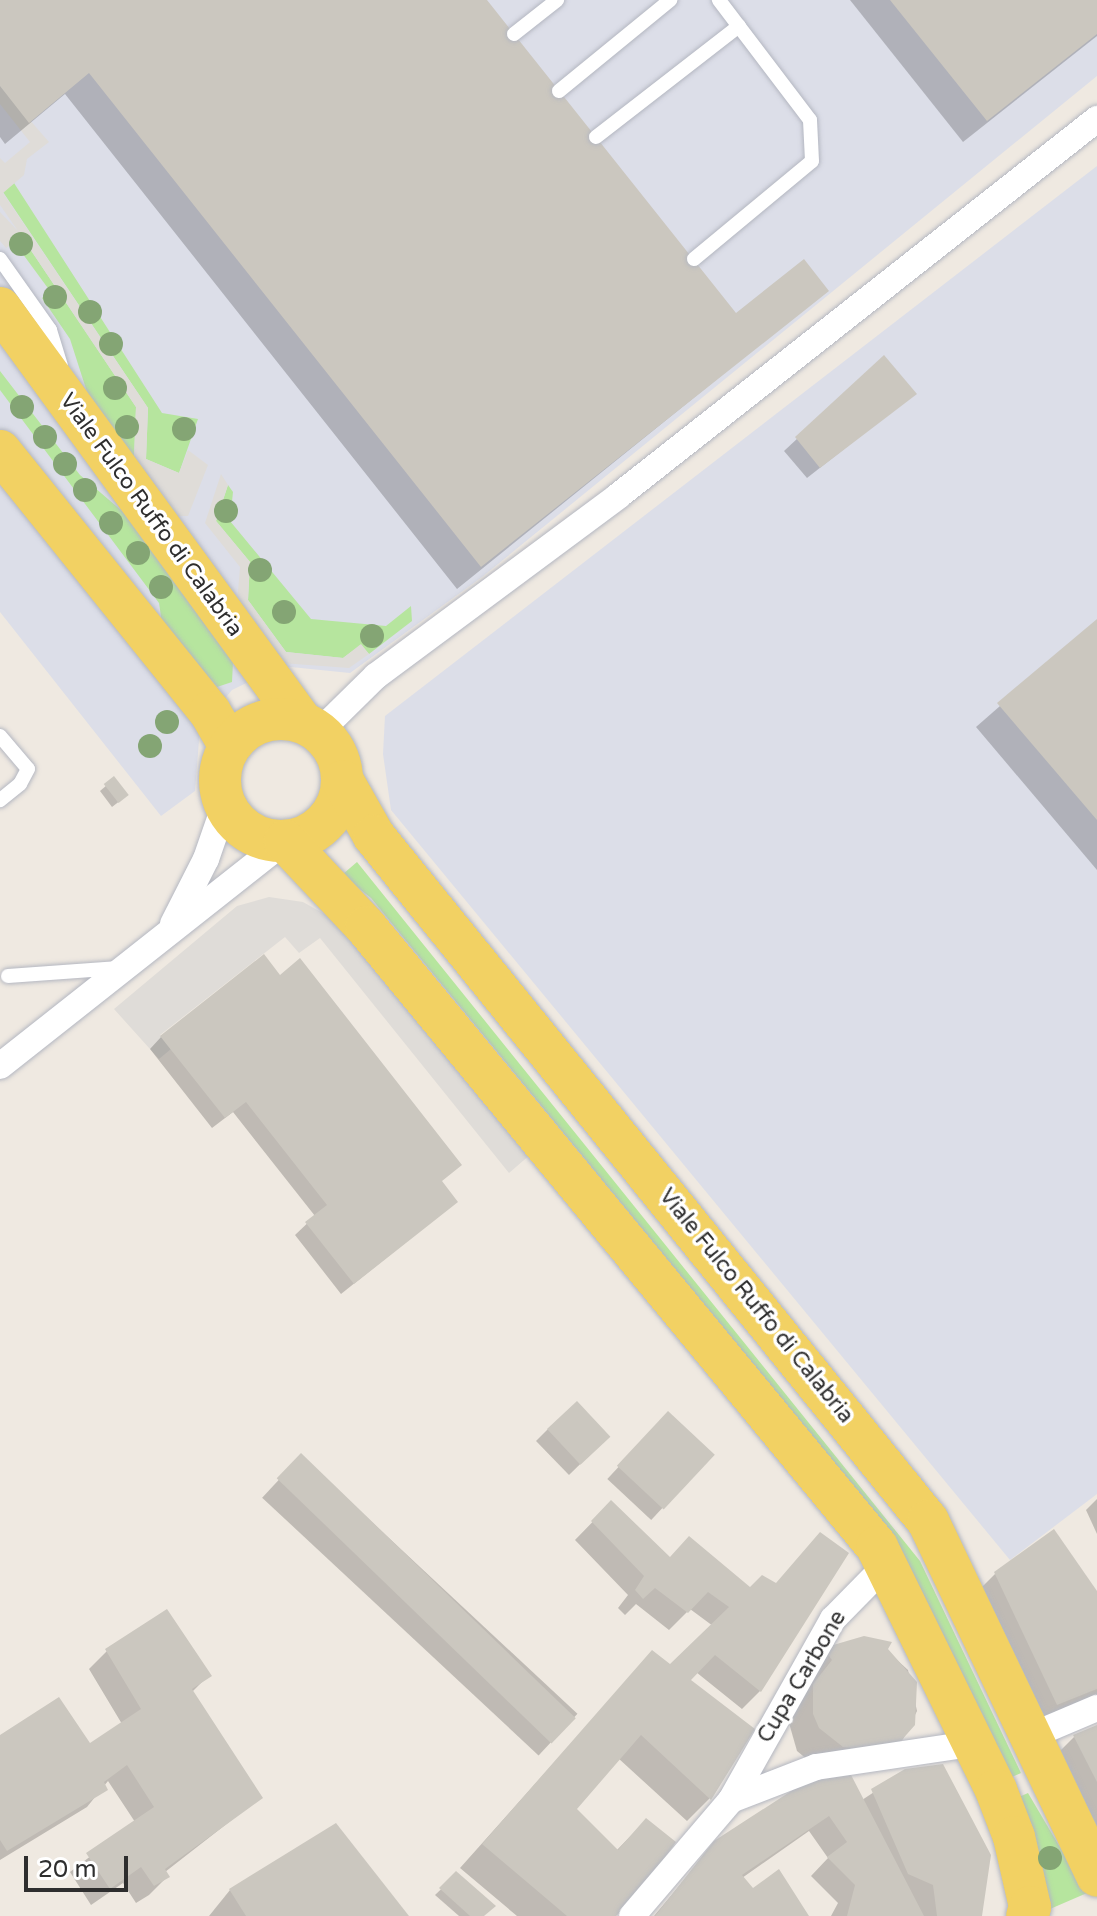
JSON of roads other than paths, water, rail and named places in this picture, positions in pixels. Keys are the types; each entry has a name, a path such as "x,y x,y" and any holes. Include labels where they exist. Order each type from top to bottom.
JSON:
{"main road":[{"name":"Viale Fulco Ruffo di Calabria","path":"0,308 310,727"},
{"path":"0,451 210,712 230,746"},
{"path":"262,722 310,727 333,747 343,781 332,815 319,829 285,841 250,833 225,804 221,775 230,746 262,722"},
{"name":"Viale Fulco Ruffo di Calabria","path":"343,781 374,836 906,1489 945,1552 1097,1876"},
{"path":"285,841 366,927 887,1564 976,1743 1014,1837 1030,1907 1027,1916"}],"street":[{"path":"310,727 618,496 1097,119"},
{"path":"169,931 206,859 225,804"},
{"path":"0,1066 285,841"},
{"name":"Cupa Carbone","path":"632,1916 731,1800 833,1619 887,1564"},
{"path":"1031,1736 1097,1708"},
{"name":"Cupa Carbone","path":"731,1800 816,1767 976,1743"}],"lane":[{"path":"514,34 557,0"},
{"path":"559,91 670,0"},
{"path":"694,259 812,161 810,120 719,0"},
{"path":"596,137 739,26"},
{"path":"0,259 50,330 72,406"},
{"path":"0,736 28,769 20,784 0,800"},
{"path":"8,976 126,967"}]}
